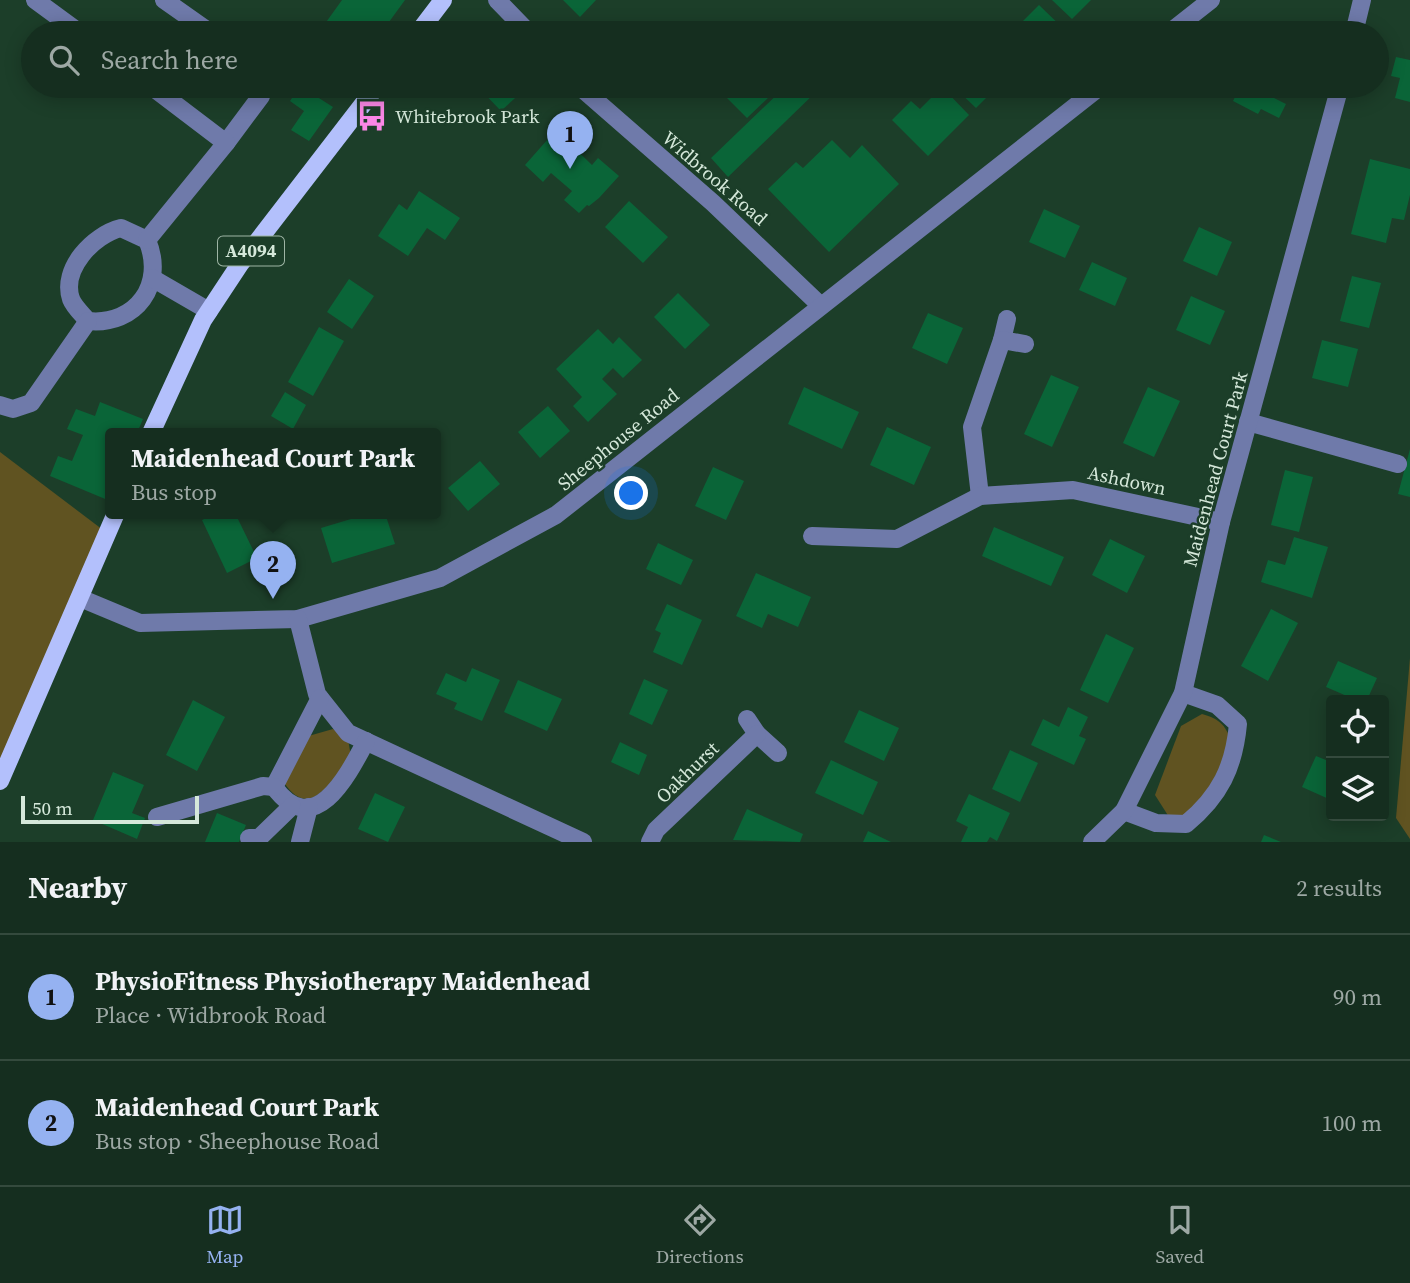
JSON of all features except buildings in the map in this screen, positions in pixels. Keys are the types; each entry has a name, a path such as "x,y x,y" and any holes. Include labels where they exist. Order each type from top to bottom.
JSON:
{"main road":[{"path":"427,21 443,0"},
{"name":"A4094","path":"153,428 209,311 240,264 368,98"},
{"path":"0,781 113,519"}],"street":[{"path":"34,0 63,21"},
{"path":"164,0 194,21"},
{"path":"497,0 517,21"},
{"path":"1184,21 1211,0"},
{"path":"1357,21 1362,0"},
{"path":"167,98 226,143"},
{"path":"147,240 260,98"},
{"name":"Widbrook Road","path":"593,98 772,256 820,305"},
{"name":"Sheephouse Road","path":"80,598 140,622 298,619 440,578 556,515 1086,98"},
{"name":"Maidenhead Court Park","path":"1092,842 1124,811 1183,693 1221,522 1337,98"},
{"path":"121,228 147,240 154,263 152,278 139,303 113,322 88,321 72,300 69,281 83,255 109,231 121,228"},
{"path":"152,278 209,311"},
{"path":"980,496 972,427 1007,318"},
{"path":"0,405 13,409 31,403 88,321"},
{"path":"1002,340 1025,344"},
{"path":"1248,422 1398,464"},
{"name":"Ashdown","path":"812,536 897,539 980,496 1073,490 1221,522"},
{"path":"298,619 320,698 348,733 560,837 583,842"},
{"path":"1124,811 1156,823 1186,824 1210,804 1235,755 1238,724 1217,705 1183,693"},
{"path":"274,787 320,698"},
{"path":"747,719 757,734 778,753"},
{"name":"Oakhurst","path":"650,842 656,830 757,734"},
{"path":"249,838 259,838 300,806 318,805 331,796 366,741"},
{"path":"157,817 263,786 274,787 300,806"},
{"path":"300,806 300,842"}],"shaded area":[{"path":"0,452 111,536 0,780"},
{"path":"1410,658 1410,839 1396,818"},
{"path":"1202,714 1222,724 1232,745 1207,801 1185,820 1169,817 1155,795 1181,726"},
{"path":"333,729 348,739 351,757 320,793 311,798 302,798 293,793 283,781 305,737"}],"place":[{"name":"Whitebrook Park","path":"372,116"},
{"name":"PhysioFitness Physiotherapy Maidenhead","path":"570,169"},
{"name":"Maidenhead Court Park","path":"273,599"}]}
